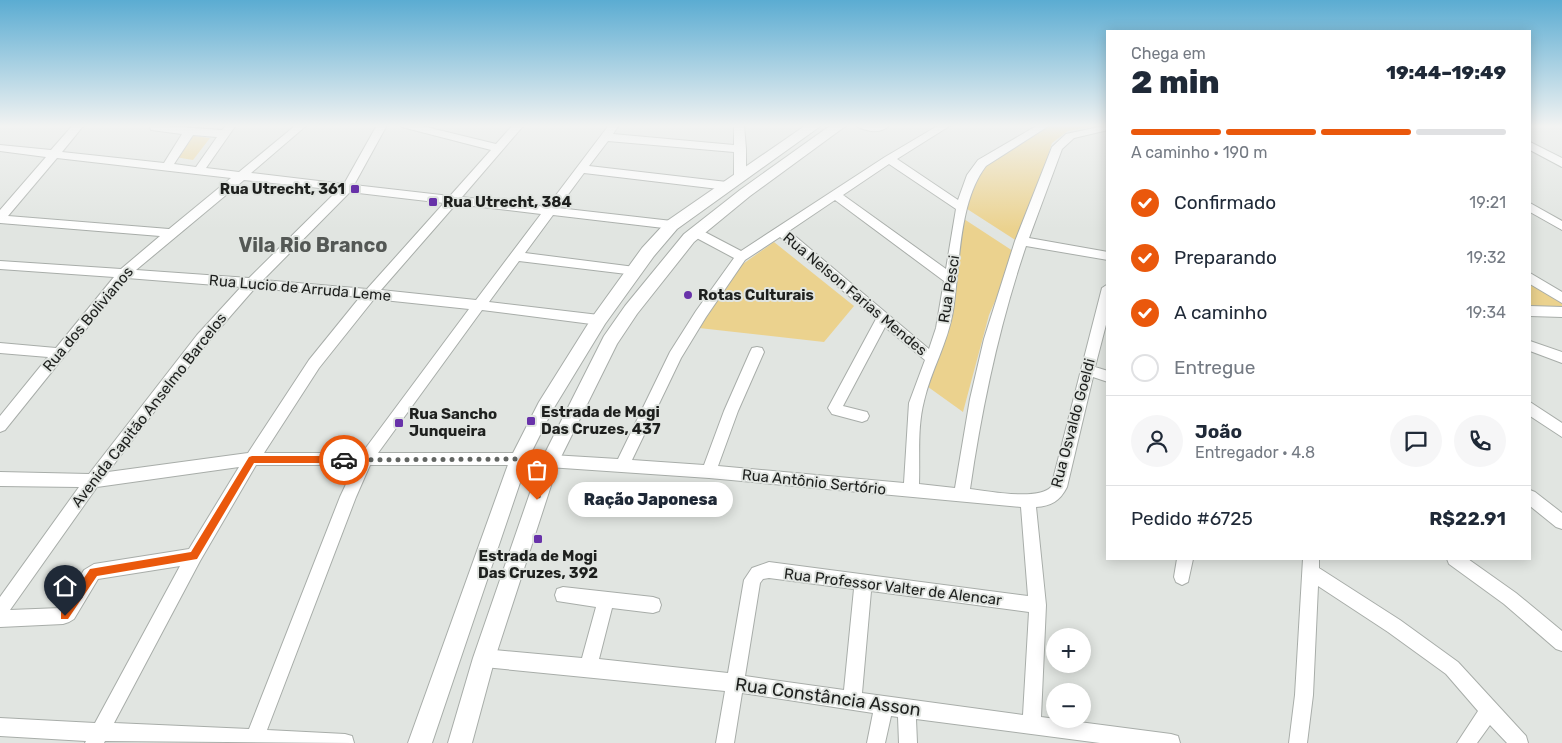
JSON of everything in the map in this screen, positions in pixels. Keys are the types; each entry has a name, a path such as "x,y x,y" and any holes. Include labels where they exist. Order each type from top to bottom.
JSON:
{"main road":[{"path":"420,743 519,459 545,407 599,320 658,240 672,225 766,160"},
{"path":"460,743 484,658 550,461 618,329 631,310 695,232 793,160"}],"street":[{"path":"0,219 47,160"},
{"path":"106,160 672,225"},
{"path":"167,166 171,160"},
{"path":"199,170 206,160"},
{"name":"Rua dos Bolivianos","path":"0,426 124,273 260,160"},
{"name":"Avenida Capitão Anselmo Barcelos","path":"0,611 93,481 185,359 252,283 347,188 363,160"},
{"path":"96,738 194,556 252,459 319,357 371,293 488,160"},
{"path":"254,740 348,497 365,460 588,160"},
{"path":"581,169 734,182 739,160"},
{"path":"622,466 675,356 701,314 741,257 888,160"},
{"path":"890,160 961,207"},
{"name":"Rua Pesci","path":"911,491 916,404 924,372 943,328 952,280 961,207 976,167 988,160"},
{"path":"961,495 984,367 1021,241 1053,160"},
{"path":"835,194 952,280"},
{"path":"1531,208 1562,226"},
{"path":"0,219 170,233"},
{"name":"Rua Nelson Farias Mendes","path":"780,230 931,358"},
{"path":"695,232 741,257"},
{"path":"1021,241 1106,256"},
{"path":"516,256 635,271"},
{"name":"Rua Lucio de Arruda Leme","path":"0,265 371,293 599,320"},
{"path":"1531,279 1561,296"},
{"name":"Rua Osvaldo Goeldi","path":"1050,498 1059,487 1106,296"},
{"path":"1531,310 1562,312"},
{"path":"862,416 835,408 883,318"},
{"path":"1531,346 1562,358"},
{"path":"0,348 59,353"},
{"path":"709,472 757,352"},
{"path":"1088,370 1106,376"},
{"path":"1531,409 1562,431"},
{"name":"Rua Antônio Sertório","path":"0,478 93,481 252,459 519,459 709,472 1028,502 1050,498"},
{"path":"1531,498 1561,520"},
{"path":"1028,502 1038,605 1032,726"},
{"path":"0,619 63,616 68,613 94,572 194,556"},
{"path":"1182,577 1185,560"},
{"path":"1456,560 1514,600 1562,643"},
{"path":"1311,565 1457,673 1518,743"},
{"path":"1298,743 1304,695 1311,565"},
{"name":"Rua Professor Valter de Alencar","path":"736,683 752,580 758,573 769,570 1038,605"},
{"path":"852,701 863,583"},
{"path":"563,595 653,605"},
{"path":"588,667 606,600"},
{"name":"Rua Constância Asson","path":"484,658 736,683 1032,726 1100,739 1171,743"},
{"path":"725,743 736,683"},
{"path":"876,743 884,706"},
{"path":"907,709 908,743"},
{"path":"1466,743 1490,710"},
{"path":"0,727 96,738 345,743"}],"shaded area":[{"path":"995,160 1047,160 1020,243 964,207 980,169"},
{"path":"964,219 1016,253 989,315 963,412 924,384 951,321"},
{"path":"774,242 854,306 824,342 699,328 740,266"},
{"path":"1531,280 1562,299 1562,310 1531,309"}],"way so far":[{"path":"344,460 519,459 550,461 537,500"}],"place":[{"name":"Rua Utrecht, 361","path":"355,189"},
{"name":"Rua Utrecht, 384","path":"433,202"},
{"name":"Rotas Culturais","path":"688,295"},
{"name":"Estrada de Mogi Das Cruzes, 437","path":"531,421"},
{"name":"Rua Sancho Junqueira","path":"399,423"},
{"name":"Ração Japonesa","path":"537,500"},
{"name":"Estrada de Mogi Das Cruzes, 392","path":"538,539"}],"district":[{"name":"Vila Rio Branco","path":"313,245"}],"route":[{"path":"65,616 90,576 96,571 194,556 252,459 344,460"}]}
